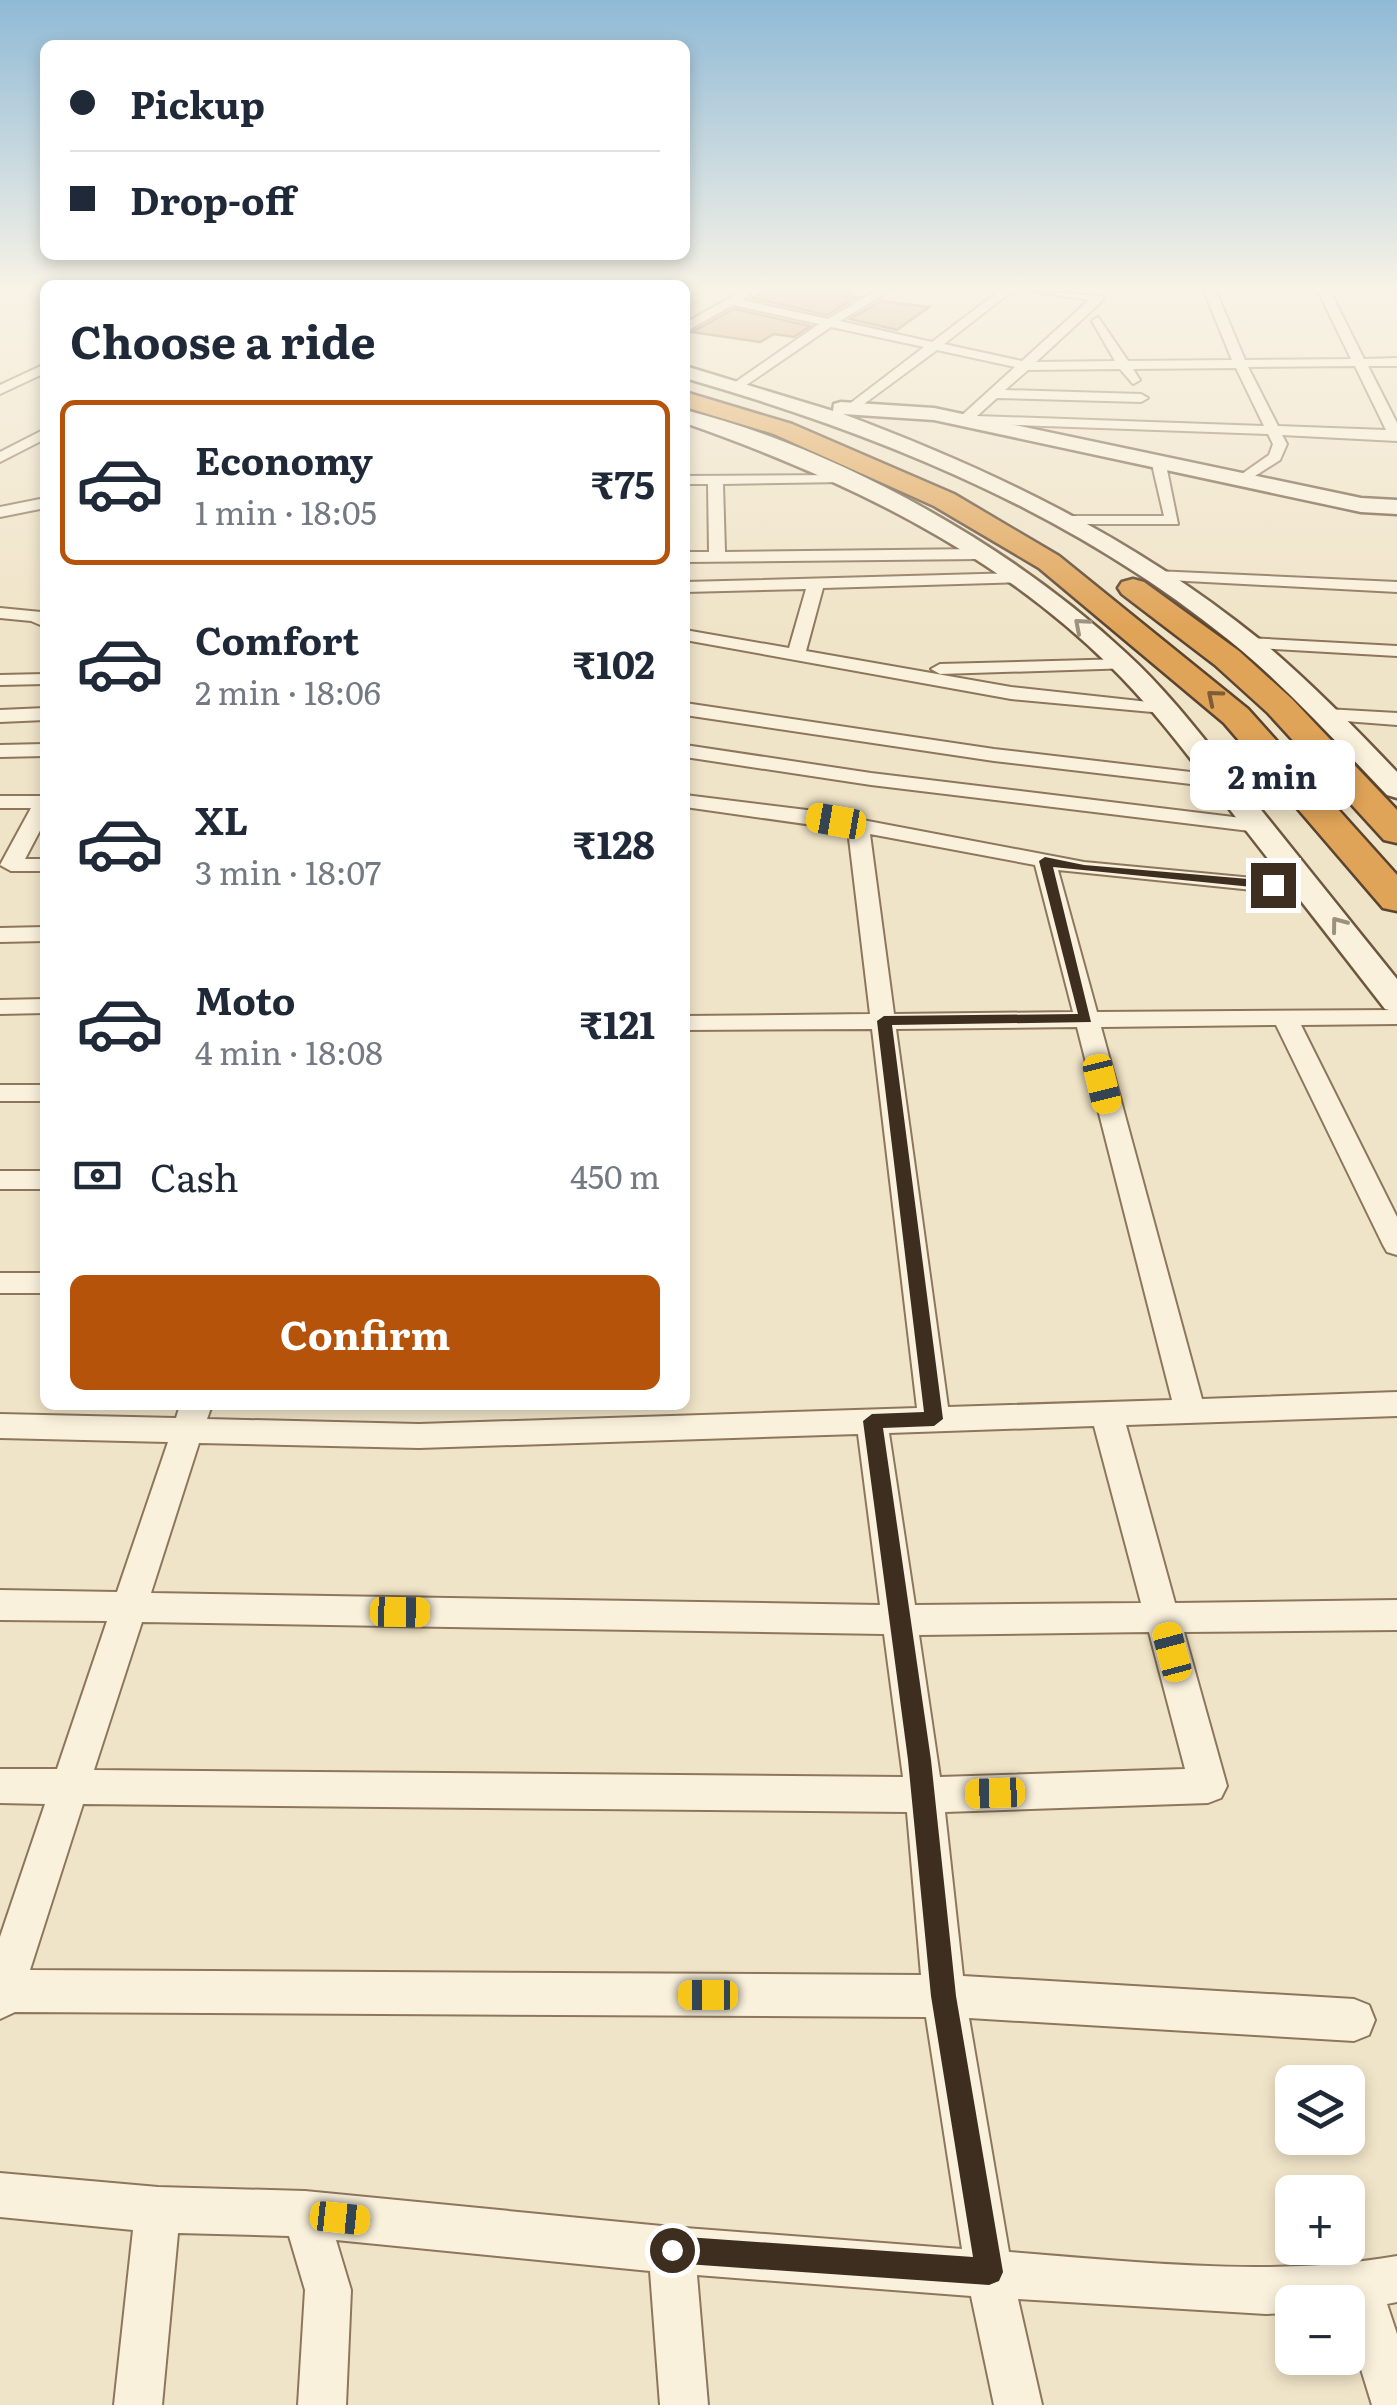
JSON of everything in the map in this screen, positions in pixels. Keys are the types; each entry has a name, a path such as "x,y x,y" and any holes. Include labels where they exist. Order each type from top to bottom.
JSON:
{"highway":[{"path":"703,403 877,448 974,493 1108,569 1227,658 1280,706 1397,832"},
{"path":"734,403 944,500 1049,562 1236,716 1397,898"}],"street":[{"path":"756,403 772,420 785,450 878,493 1022,578 1126,664 1225,782 1397,1002"},
{"path":"853,408 860,403"},
{"path":"965,420 984,403"},
{"path":"1142,403 1148,426"},
{"path":"1244,479 1275,456 1280,444 1261,403"},
{"path":"1378,403 1396,436"},
{"path":"690,416 772,420 853,408 965,420 1396,436"},
{"path":"772,420 960,466 1069,521 1248,644 1326,715 1397,788"},
{"path":"965,420 1361,505 1397,507"},
{"path":"0,458 40,437"},
{"path":"1069,521 1173,521 1158,460"},
{"path":"690,480 841,479"},
{"path":"714,480 717,556"},
{"path":"0,512 40,505"},
{"path":"690,556 980,554"},
{"path":"1154,576 1397,587"},
{"path":"690,586 1022,578"},
{"path":"796,654 816,583"},
{"path":"0,613 40,619"},
{"path":"690,637 1011,693 1167,710"},
{"path":"1248,644 1397,651"},
{"path":"869,670 1126,664"},
{"path":"0,680 40,679"},
{"path":"690,710 994,755 1225,782"},
{"path":"0,716 40,714"},
{"path":"1326,715 1397,718"},
{"path":"0,751 40,750"},
{"path":"690,752 871,779 1258,826"},
{"path":"0,802 40,802"},
{"path":"690,802 858,826 1084,868 1310,889"},
{"path":"5,865 40,810"},
{"path":"858,826 934,1419"},
{"path":"1045,861 1190,1411"},
{"path":"5,865 40,865"},
{"path":"0,935 40,934"},
{"path":"0,1006 40,1006"},
{"path":"690,1023 1397,1017"},
{"path":"1286,1018 1397,1245"},
{"path":"0,1094 40,1093"},
{"path":"0,1180 40,1180"},
{"path":"0,1282 40,1283"},
{"path":"0,1426 192,1418 419,1436 531,1419 679,1416 872,1421 1397,1404"},
{"path":"0,1786 924,1795 1208,1786 1107,1414"},
{"path":"192,1418 1,1993 944,1996 1354,2020"},
{"path":"872,1421 924,1795 944,1996 989,2272 1018,2405"},
{"path":"0,1604 902,1620 1397,1615"},
{"path":"0,2194 158,2210 305,2214 672,2250 1266,2291 1377,2283 1396,2405"},
{"path":"138,2405 158,2210"},
{"path":"305,2214 328,2290 322,2405"},
{"path":"672,2250 684,2405"}],"route":[{"path":"672,2250 989,2272 944,1996 920,1760 872,1421 934,1419 884,1021 1086,1018 1045,861 1273,885"}]}
